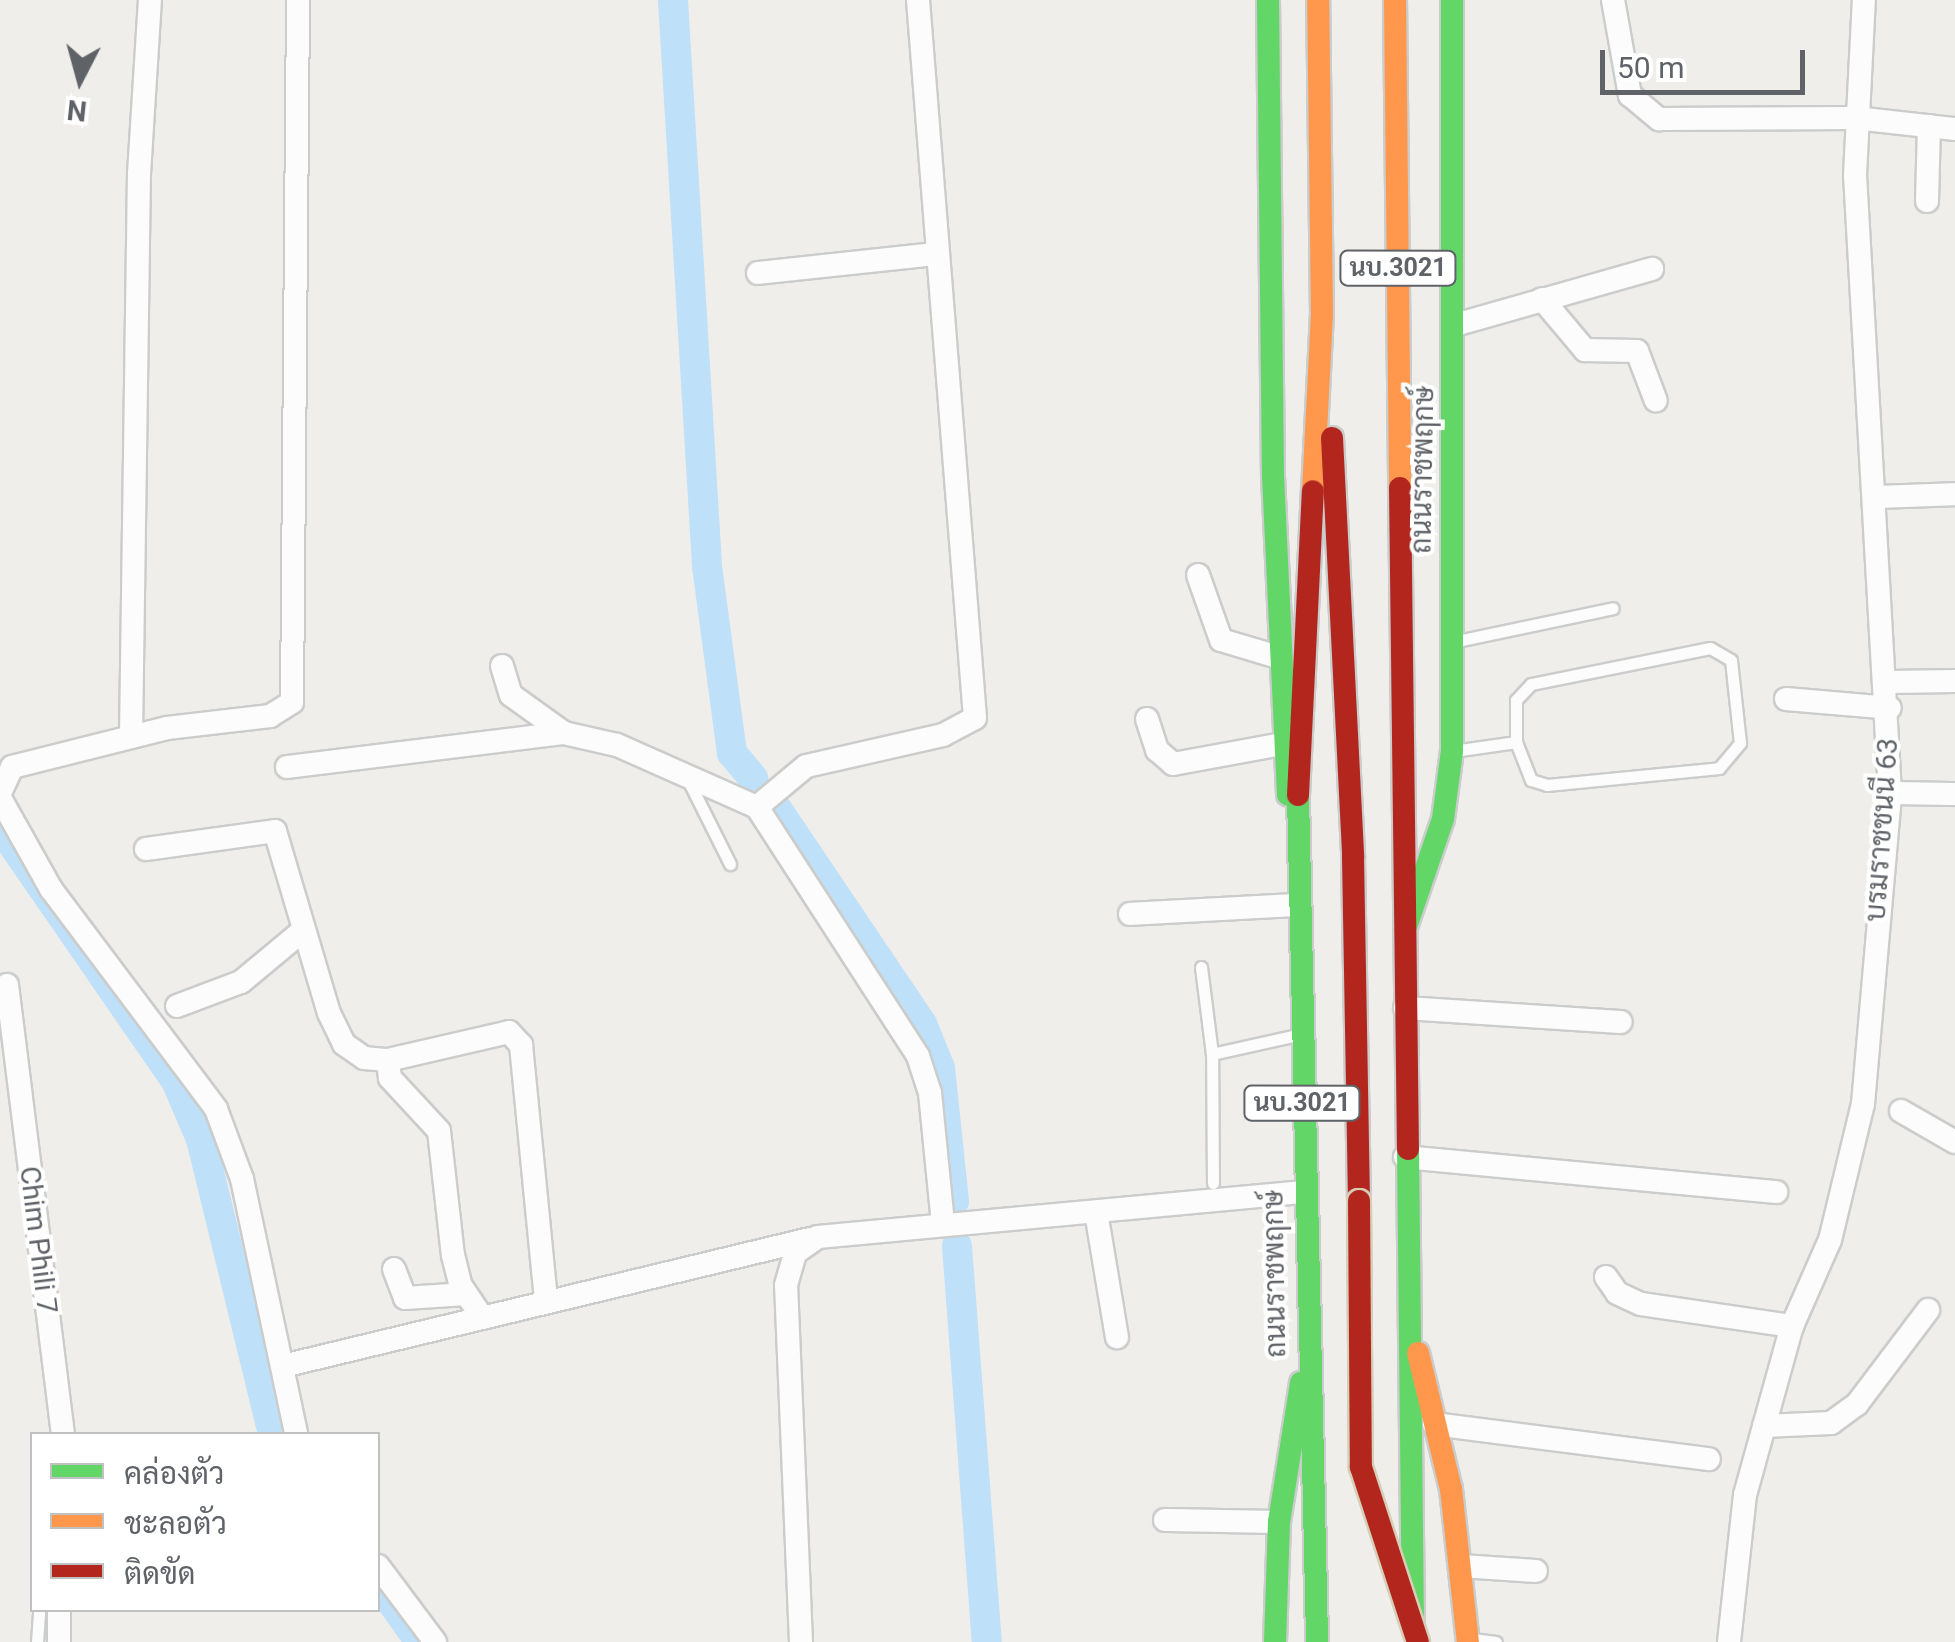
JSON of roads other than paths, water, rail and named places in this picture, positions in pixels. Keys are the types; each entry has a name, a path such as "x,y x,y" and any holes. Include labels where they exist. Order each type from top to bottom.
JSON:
{"main road":[{"name":"ถนนราชพฤกษ์","path":"1268,0 1278,657 1282,744 1296,846"},
{"name":"ถนนราชพฤกษ์","path":"1316,1642 1305,1360 1296,846 1322,315 1318,0"},
{"name":"ถนนราชพฤกษ์","path":"1395,0 1406,1300 1416,1642"},
{"name":"ถนนราชพฤกษ์","path":"1403,932 1443,819 1452,751 1452,0"},
{"path":"1322,315 1341,544 1362,1467 1380,1544 1416,1642"},
{"path":"1406,1300 1462,1566 1468,1640"},
{"path":"1275,1642 1279,1522 1305,1360"}],"street":[{"path":"131,737 138,214 150,0"},
{"path":"296,1432 242,1179 216,1109 51,889 0,796 12,767 131,737 270,716 292,702 298,0"},
{"path":"757,806 806,766 943,735 975,718 918,0"},
{"path":"1613,0 1619,64 1638,110 1658,120 1855,118 1955,128"},
{"name":"บรมราชชนนี 63","path":"1728,1642 1744,1495 1792,1326 1830,1240 1863,1104 1890,793 1889,682 1855,118 1864,0"},
{"path":"1928,201 1930,126"},
{"path":"758,273 936,254"},
{"path":"1455,325 1652,268"},
{"path":"1542,299 1585,350 1644,357 1656,401"},
{"path":"1875,497 1955,494"},
{"path":"1198,575 1222,640 1278,657"},
{"path":"502,666 511,695 564,733 757,806 918,1056 930,1093 944,1224"},
{"path":"1889,682 1955,681"},
{"path":"1786,698 1890,708"},
{"path":"1147,719 1157,750 1173,764 1282,744"},
{"path":"288,767 564,733"},
{"path":"1890,793 1955,794"},
{"path":"146,849 275,831 300,933 344,1044 364,1058 388,1060 509,1032 521,1046 546,1301"},
{"path":"1130,914 1298,904"},
{"path":"178,1006 241,982 300,933"},
{"name":"Chim Phili 7","path":"7,984 63,1432"},
{"path":"1405,1008 1621,1022"},
{"path":"388,1060 390,1078 439,1130 453,1254 466,1294 482,1316"},
{"path":"1901,1112 1955,1142"},
{"path":"1405,1157 1776,1192"},
{"path":"283,1366 818,1237 1304,1192"},
{"path":"1096,1212 1116,1337"},
{"path":"801,1642 786,1286 795,1253 818,1237"},
{"path":"394,1270 406,1298 466,1294"},
{"path":"1606,1276 1618,1293 1641,1304 1792,1326"},
{"path":"1764,1426 1831,1423 1857,1404 1928,1310"},
{"path":"1434,1424 1709,1459"},
{"path":"1165,1520 1279,1522"},
{"path":"1462,1566 1536,1571"},
{"path":"380,1569 435,1642"},
{"path":"58,1642 59,1612"}],"lane":[{"path":"1453,642 1613,608"},
{"path":"1710,648 1731,660 1740,743 1719,768 1547,785 1531,780 1516,742 1516,700 1531,684 1710,648"},
{"path":"1452,751 1516,742"},
{"path":"686,776 730,864"},
{"path":"1201,967 1212,1054 1213,1183"},
{"path":"1212,1054 1301,1034"},
{"path":"37,1642 39,1612"},
{"path":"1468,1640 1496,1642"}],"waterway":[{"path":"673,0 707,566 732,753 753,778"},
{"path":"777,809 922,1024 940,1068 954,1201"},
{"path":"0,826 177,1083 201,1139 273,1432"},
{"path":"957,1246 987,1642"},
{"path":"382,1588 420,1642"}]}
